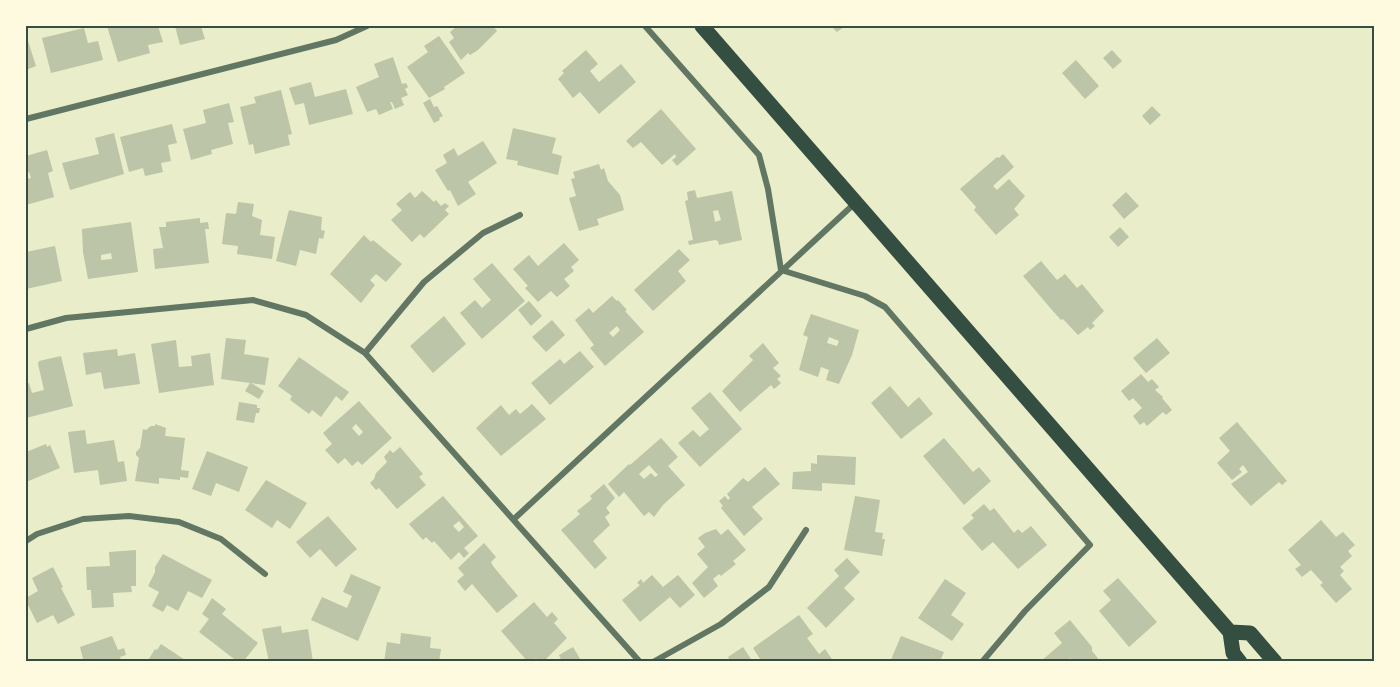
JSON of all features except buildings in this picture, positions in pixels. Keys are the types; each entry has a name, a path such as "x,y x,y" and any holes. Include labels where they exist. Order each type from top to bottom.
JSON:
{"main road":[{"path":"702,26 1230,632 1233,653 1240,662"},
{"path":"1230,632 1250,633 1275,662"}],"street":[{"path":"26,119 336,40 367,26"},
{"path":"645,26 759,155 768,189 781,270"},
{"path":"514,519 856,202"},
{"path":"365,353 424,282 483,234 520,215"},
{"path":"781,270 865,296 885,307 1090,546 1025,611 982,662"},
{"path":"26,329 66,318 254,300 306,315 365,353 640,662"},
{"path":"26,541 37,534 83,519 129,516 179,522 221,539 265,574"},
{"path":"653,662 721,624 769,587 806,530"}]}
